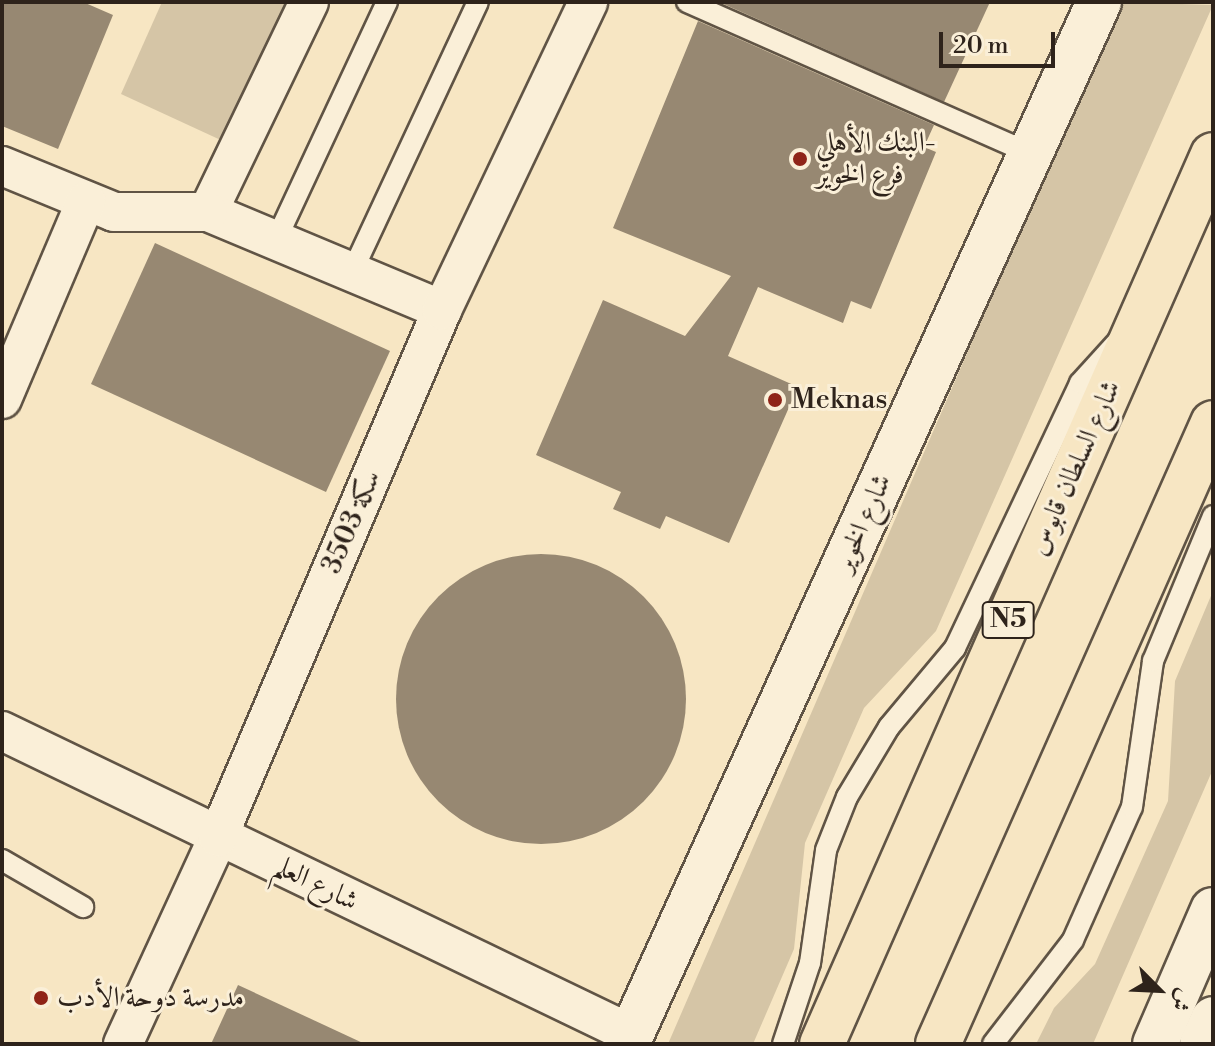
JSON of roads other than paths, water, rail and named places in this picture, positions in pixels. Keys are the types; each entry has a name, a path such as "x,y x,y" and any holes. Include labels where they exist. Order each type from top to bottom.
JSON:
{"highway":[{"name":"شارع السلطان قابوس","path":"822,1044 1213,155"},
{"path":"938,1044 1213,423"}],"street":[{"path":"208,212 309,2"},
{"name":"سكة 3503","path":"123,1044 218,837 442,310 588,2"},
{"name":"شارع الخوير","path":"629,1039 1099,2"},
{"path":"2,166 114,212 208,212 442,310"},
{"path":"2,399 86,201"},
{"name":"شارع العلم","path":"2,731 629,1039"},
{"path":"1163,1035 1213,910"},
{"path":"1202,1044 1213,1019"}],"lane":[{"path":"276,240 387,2"},
{"path":"352,272 478,2"},
{"path":"687,2 1031,154"},
{"path":"783,1044 810,963 826,850 847,797 877,742 967,629 1080,383 1104,352 1136,330"},
{"path":"993,1044 1073,940 1132,807 1153,661 1213,516"},
{"path":"2,860 83,907"}],"place":[{"name":"البنك الأهلي- فرع الخوير","path":"800,159"},
{"name":"Meknas","path":"775,400"},
{"name":"مدرسة دوحة الأدب","path":"41,998"}]}
